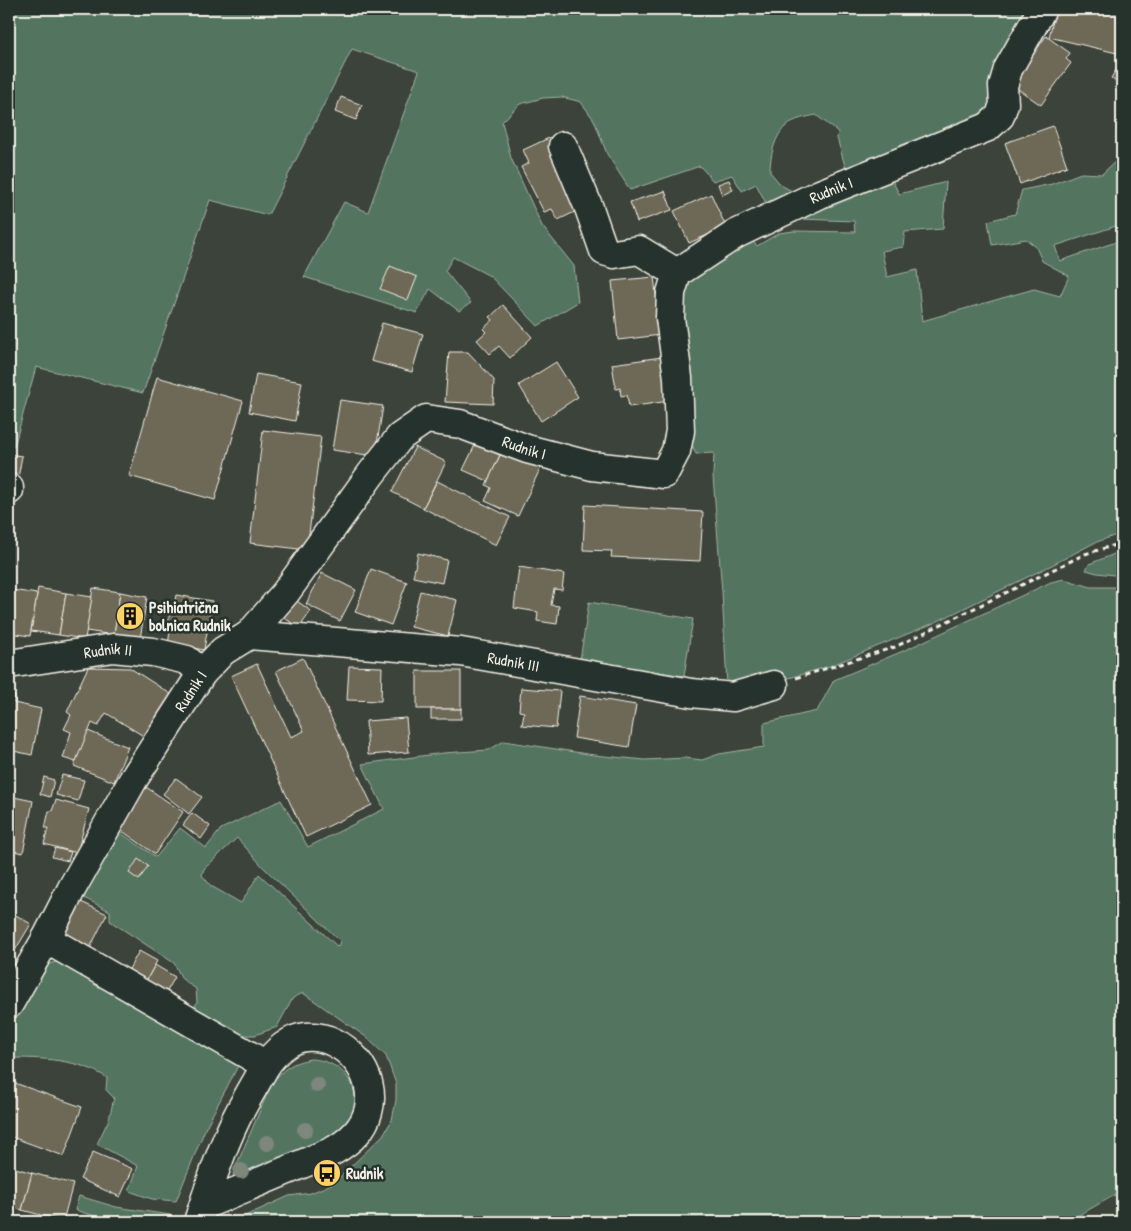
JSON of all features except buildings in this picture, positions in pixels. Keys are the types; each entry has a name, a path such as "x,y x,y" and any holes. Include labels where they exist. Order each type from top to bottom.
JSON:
{"street":[{"name":"Rudnik I","path":"9,1004 133,780 202,673 223,651 249,635 286,592 400,437 426,419 460,424 527,449 592,466 664,474 676,451 680,431 678,378 670,318 671,293 677,272 736,234 820,194 988,127 1000,116 1004,104 1003,86 1008,69 1042,9"},
{"path":"562,146 589,208 604,251 614,254 639,250 677,272"},
{"name":"Rudnik III","path":"249,635 461,652 691,693 733,697 774,685"},
{"name":"Rudnik II","path":"9,664 113,648 153,652 187,660 202,673"},
{"path":"46,939 266,1064"},
{"path":"306,1037 326,1039 345,1048 358,1061 368,1079 369,1111 364,1123 356,1134 345,1144 333,1151 201,1214 236,1119 266,1064 279,1050 296,1039 306,1037"}],"path":[{"path":"774,685 895,647 1085,554 1122,543"}],"green space":[{"path":"9,9 1035,9 997,98 985,118 847,173 837,138 838,132 816,115 793,121 787,125 776,141 772,153 770,172 781,185 799,195 769,209 756,184 742,191 732,175 713,181 700,166 630,190 607,154 594,120 581,102 562,97 543,98 520,104 502,122 511,158 542,226 574,266 578,302 538,326 490,276 453,257 445,271 471,303 459,311 430,289 417,313 304,277 344,202 368,212 419,71 352,49 268,215 210,200 143,393 36,367 14,447 9,446 9,207 12,196 9,195"},
{"path":"1122,150 1122,224 1055,246 1060,261 1122,240 1122,533 1094,543 934,623 830,666 789,678 727,685 713,476 714,453 696,454 692,445 692,413 680,309 683,285 748,236 757,246 779,233 794,231 855,232 854,221 801,219 803,212 891,178 899,194 946,182 943,229 905,232 903,247 882,251 887,277 917,270 922,321 1034,289 1060,296 1069,276 1042,261 1036,247 1026,239 992,245 988,221 1015,214 1022,190 1052,184 1081,173 1102,174 1120,157"},
{"path":"1122,551 1122,576 1086,570 1089,564"},
{"path":"1064,579 1091,587 1122,587 1122,1191 1067,1222 238,1222 247,1215 289,1196 311,1193 334,1183 383,1135 392,1120 396,1100 396,1084 386,1056 366,1037 303,993 293,998 277,1027 255,1035 236,1035 192,1013 197,1002 196,989 182,979 174,963 110,921 110,911 82,897 118,831 156,857 180,828 206,848 221,829 281,800 308,847 384,809 362,764 443,753 489,750 504,741 594,755 645,760 685,758 702,760 719,754 764,747 764,723 817,711 834,680 903,651 1051,582","holes":["237,838 264,868 340,941 338,947 259,874 241,903 211,886 202,875 204,869"]},
{"path":"589,602 693,619 684,676 580,660"},
{"path":"56,962 85,976 232,1058 238,1066 206,1127 176,1201 152,1199 129,1191 138,1166 97,1144 109,1119 114,1098 106,1090 107,1078 73,1063 47,1059 9,1058 9,1018 11,1011 40,966"},
{"path":"311,1059 320,1060 337,1067 349,1080 353,1087 355,1106 348,1122 338,1136 234,1178 233,1173 271,1085 288,1067"},
{"path":"79,1196 116,1207 170,1215 166,1222 114,1222 75,1210"}],"place":[{"name":"Psihiatrična bolnica Rudnik","path":"130,616"},
{"name":"Rudnik","path":"327,1173"}]}
